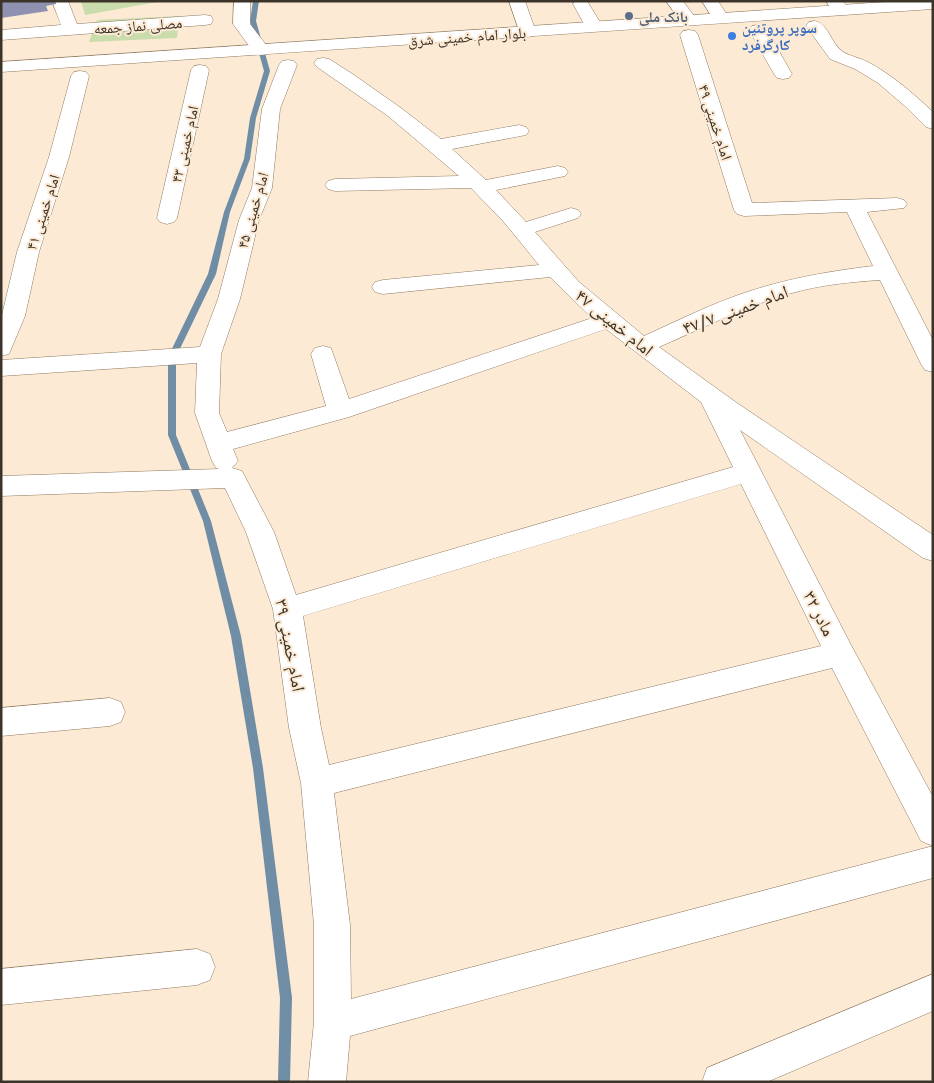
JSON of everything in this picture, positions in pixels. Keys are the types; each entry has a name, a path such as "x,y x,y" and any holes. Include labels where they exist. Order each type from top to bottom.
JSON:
{"street":[{"name":"مصلی نماز جمعه","path":"60,1 70,30"},
{"path":"242,1 242,24 261,50"},
{"path":"517,1 527,32"},
{"path":"674,1 689,28"},
{"path":"710,1 721,18"},
{"name":"بلوار امام خمینی شرق","path":"444,54 689,28 721,18 838,6 904,3 933,4"},
{"path":"581,4 594,27"},
{"name":"بلوار امام خمینی شرق","path":"1,80 49,71 261,50 594,27 758,30 933,18"},
{"name":"مصلی نماز جمعه","path":"1,35 204,20"},
{"path":"815,26 836,55 861,65 884,79 913,102 933,123"},
{"name":"امام خمینی ۴۹","path":"689,28 744,210 854,206"},
{"path":"758,30 783,74"},
{"name":"بلوار امام خمینی شرق","path":"1,67 80,76 351,61"},
{"name":"امام خمینی ۴۷","path":"323,63 358,85 437,146 479,185 555,270 610,320 710,395 933,550"},
{"name":"امام خمینی ۴۵","path":"218,444 207,413 209,354 229,299 249,220 262,188 271,109 271,66"},
{"name":"امام خمینی ۴۳","path":"167,218 200,70"},
{"name":"امام خمینی ۴۱","path":"1,348 14,316 28,252 59,157 80,76"},
{"path":"437,146 520,131"},
{"path":"335,185 479,185 558,172"},
{"path":"897,204 854,206 887,272 925,334 933,364"},
{"path":"521,230 571,214"},
{"path":"383,287 555,270"},
{"name":"امام خمینی ۴۷/۷","path":"644,345 719,311 775,291 857,274 887,272"},
{"path":"218,444 340,410 610,320"},
{"path":"1,368 209,354"},
{"path":"323,354 340,410"},
{"name":"مادر ۳۲","path":"710,395 840,654 933,830"},
{"name":"امام خمینی ۳۹","path":"218,444 260,532 287,609 305,728 317,783 332,925 333,1022 327,1082"},
{"path":"287,609 749,472"},
{"path":"1,486 233,478"},
{"path":"317,783 840,654"},
{"path":"1,722 110,712"},
{"path":"333,1022 933,862"},
{"path":"1,986 197,967"},
{"path":"721,1082 933,992"}],"green space":[{"path":"81,1 163,1 85,15"},
{"path":"179,16 177,38 89,42 97,20"}],"waterway":[{"path":"256,1 253,21 267,71 253,118 247,159 227,212 212,274 172,357 172,435 207,521 236,636 258,768 286,998 284,1082"}],"place":[{"name":"بانک ملی","path":"629,16"},
{"name":"سوپر پروتئین کارگرفرد","path":"732,36"}]}
